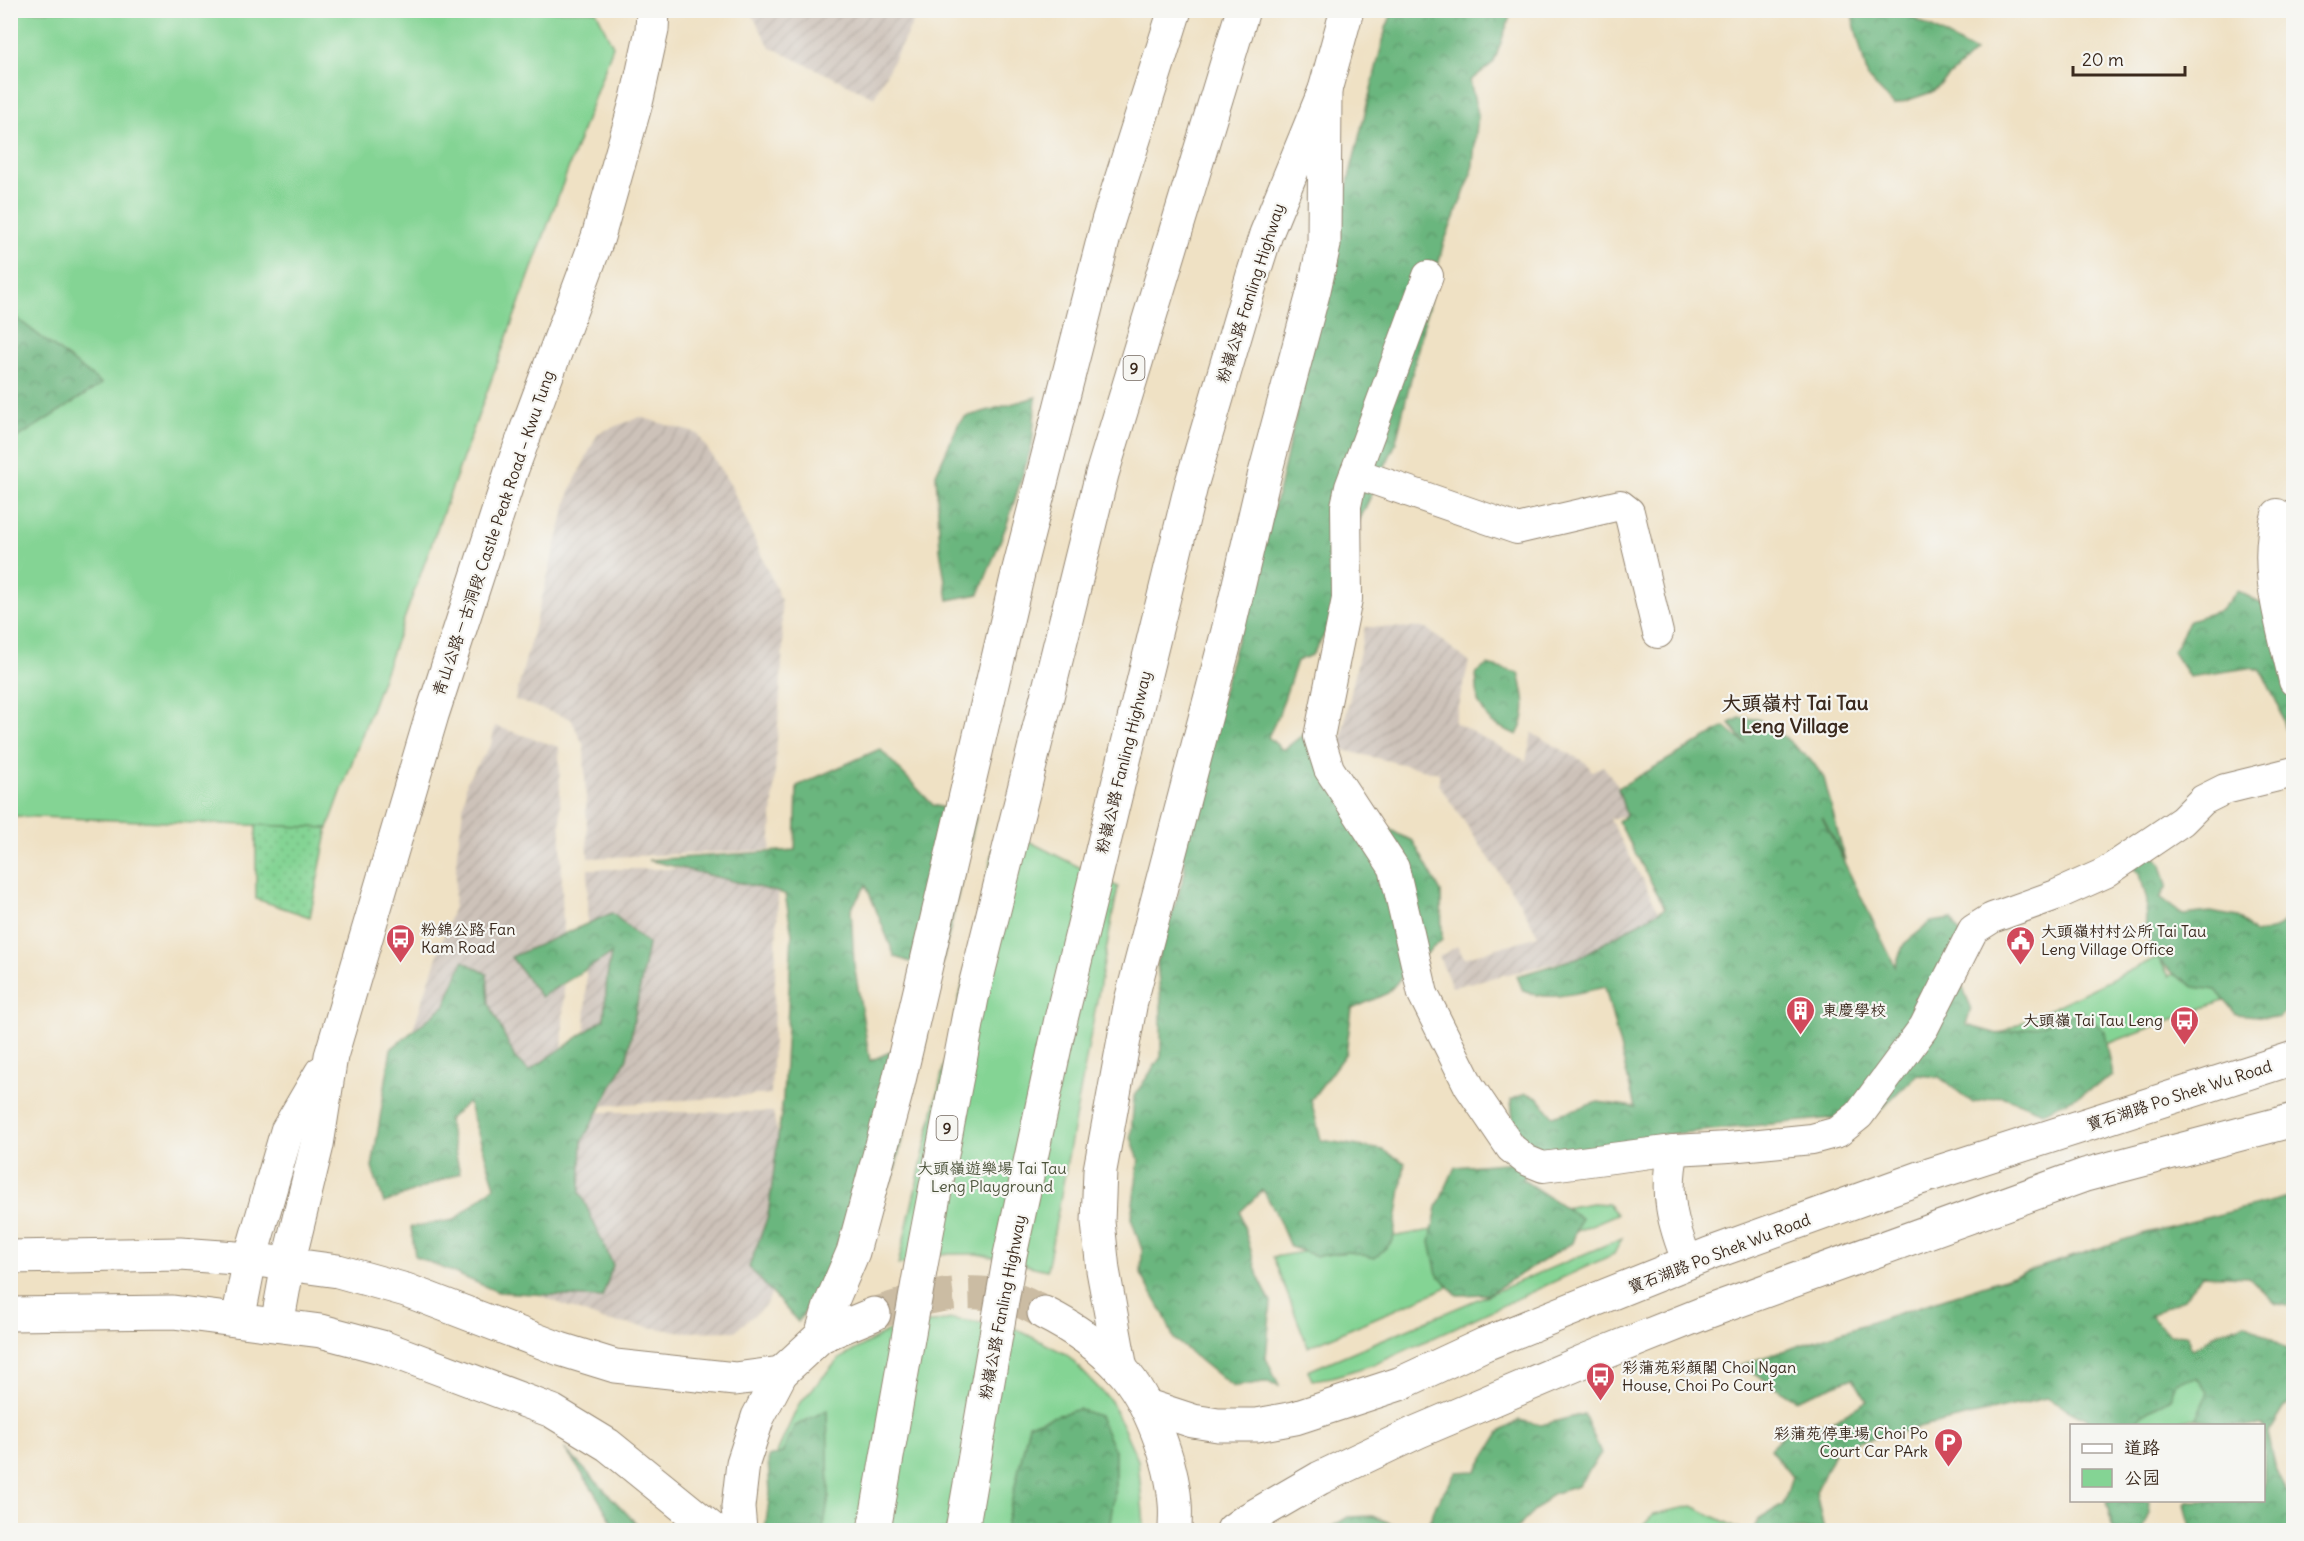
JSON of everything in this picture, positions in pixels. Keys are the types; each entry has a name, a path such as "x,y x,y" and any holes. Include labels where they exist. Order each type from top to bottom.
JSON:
{"main road":[{"name":"青山公路－古洞段 Castle Peak Road – Kwu Tung","path":"277,1325 288,1264 314,1158 331,1056 432,715 512,469 598,237 637,99 652,30 653,10"},
{"path":"821,1336 830,1306 853,1252 896,1093 1019,569 1108,221 1175,10"},
{"name":"9","path":"874,1530 972,998 1102,474 1243,10"},
{"name":"粉嶺公路 Fanling Highway","path":"962,1530 1011,1255 1061,1019 1191,486 1266,234 1325,90 1347,10"},
{"path":"1122,1369 1103,1269 1098,1222 1100,1170 1131,1001 1228,631 1264,477 1324,245 1325,90"},
{"name":"青山公路－古洞段 Castle Peak Road – Kwu Tung","path":"237,1320 250,1259 287,1131 331,1056"},
{"name":"寶石湖路 Po Shek Wu Road","path":"1147,1406 1193,1421 1218,1425 1257,1425 1295,1418 1399,1384 1485,1344 1688,1263 1920,1178 2294,1058"},
{"path":"1233,1530 1320,1478 1417,1432 1704,1313 2085,1175 2294,1120"},
{"path":"10,1257 131,1253 180,1254 250,1259 338,1271 406,1290 560,1349 615,1366 735,1379 781,1373"},
{"path":"10,1314 173,1312 321,1331 385,1348 552,1411 608,1445 713,1530"},
{"path":"1044,1313 1074,1328 1122,1369 1147,1406 1166,1458 1175,1503 1175,1530"},
{"path":"740,1530 738,1507 742,1463 758,1417 781,1373 821,1336 874,1314"}],"street":[{"path":"1428,276 1355,473 1346,506 1347,599 1319,737 1329,769 1394,868 1424,994 1469,1086 1510,1148 1526,1160 1543,1167 1674,1150 1812,1139 1838,1132 1859,1115 1924,1027 1973,930 1992,918 2056,895 2105,873 2182,821 2203,800 2218,792 2294,772"},
{"path":"1355,473 1517,529 1620,506 1629,512 1658,633"},
{"path":"2277,514 2272,531 2270,568 2294,681"},
{"path":"1674,1150 1670,1171 1669,1202 1676,1233 1688,1263"}],"shaded area":[{"path":"750,11 919,11 874,97 770,47"},
{"path":"640,417 698,434 731,486 781,600 783,646 770,850 588,858 584,746 571,719 515,700 570,491 598,433"},
{"path":"1365,627 1426,628 1469,662 1454,722 1526,761 1532,733 1586,763 1592,771 1603,766 1617,784 1626,815 1610,819 1659,911 1580,957 1452,987 1439,957 1457,946 1464,958 1538,936 1520,903 1439,785 1439,773 1339,749"},
{"path":"495,726 559,747 563,934 528,980 564,986 561,1097 460,1036 412,1032 454,906 457,853 467,780 491,745"},
{"path":"588,869 779,869 771,1094 584,1107"},
{"path":"548,1112 773,1112 787,1181 792,1253 766,1305 735,1331 683,1332 605,1321 541,1296"}],"green space":[{"path":"11,11 596,11 613,46 328,828 11,816"},
{"path":"1393,11 1512,11 1494,62 1470,81 1478,114 1472,173 1443,245 1395,445 1341,559 1333,621 1312,655 1297,661 1279,714 1268,737 1283,750 1304,734 1364,810 1379,822 1413,841 1441,892 1442,940 1409,968 1388,993 1352,1009 1346,1053 1311,1100 1321,1140 1383,1150 1405,1163 1393,1241 1375,1258 1349,1252 1317,1256 1290,1247 1274,1209 1263,1190 1240,1212 1258,1276 1271,1303 1266,1358 1279,1386 1264,1382 1233,1387 1174,1339 1164,1315 1141,1274 1142,1250 1131,1218 1139,1160 1131,1137 1134,1096 1161,1057 1161,1003 1157,962 1185,872 1181,843 1280,485 1348,182 1386,28"},
{"path":"1851,11 1902,11 1975,52 1932,92 1894,105 1868,78"},
{"path":"10,313 102,384 11,442 10,442"},
{"path":"1036,397 1032,445 1007,524 979,594 948,600 940,549 936,474 959,423 965,417"},
{"path":"2237,591 2270,607 2293,707 2293,727 2285,729 2279,707 2261,670 2248,668 2189,677 2173,652 2190,620 2221,610"},
{"path":"1487,665 1519,673 1525,705 1521,727 1517,735 1491,723 1478,702 1476,673"},
{"path":"1740,718 1758,719 1788,740 1812,761 1824,778 1845,860 1822,817 1895,966 1904,944 1931,922 1952,919 1969,950 1960,981 1971,1007 1966,1025 1998,1034 2038,1026 2083,1011 2105,1032 2113,1076 2080,1095 2043,1112 2002,1096 1973,1103 1939,1077 1917,1075 1863,1127 1833,1118 1642,1137 1636,1144 1545,1153 1525,1141 1513,1119 1511,1100 1526,1093 1537,1097 1553,1116 1598,1102 1635,1107 1605,987 1574,994 1543,996 1523,991 1517,976 1580,957 1665,908 1618,821 1626,815 1618,788 1725,727 1746,744 1729,723"},
{"path":"880,749 933,805 976,817 940,972 895,957 866,885 851,909 854,964 870,1061 926,1036 893,1178 798,1322 749,1267 768,1216 783,1098 792,934 785,894 648,860 795,850 797,786"},
{"path":"256,825 328,828 310,917 256,899"},
{"name":"大頭嶺遊樂場 Tai Tau Leng Playground","path":"999,826 1118,887 1047,1270 978,1254 937,1254 898,1265"},
{"path":"2153,853 2161,864 2167,886 2160,898 2183,915 2210,912 2238,917 2255,934 2275,929 2293,914 2293,1005 2278,1018 2236,1014 2216,990 2194,987 2174,974 2160,961 2145,933 2147,901 2140,874 2129,865"},
{"path":"612,913 648,944 627,1058 582,1142 580,1192 613,1265 602,1298 498,1292 415,1256 411,1227 454,1220 495,1186 468,1102 448,1120 460,1173 384,1203 372,1168 391,1049 445,1005 463,961 487,974 489,1003 515,1058 529,1071 604,1019 611,954 541,997 511,957"},
{"path":"2158,957 2169,976 2174,974 2293,978 2200,1009 2014,1079 1998,1034"},
{"path":"1518,1162 1528,1167 1523,1180 1581,1218 1572,1243 1488,1294 1457,1295 1437,1274 1430,1242 1437,1207 1455,1167"},
{"path":"2293,1196 2293,1307 2275,1303 2249,1277 2202,1275 2184,1299 2150,1315 2170,1334 2188,1335 2191,1349 2220,1332 2245,1323 2293,1353 2293,1400 2284,1407 2268,1433 2276,1470 2286,1491 2293,1494 2293,1530 2194,1530 2190,1525 2185,1504 2187,1502 2265,1502 2265,1424 2218,1424 2196,1418 2208,1392 2197,1378 2175,1383 2171,1398 2143,1414 2133,1424 2088,1424 2087,1419 2046,1398 1837,1447 1816,1492 1824,1530 1753,1530 1758,1520 1783,1505 1792,1477 1770,1449 1787,1432 1833,1421 1867,1401 1853,1378 1796,1400 1740,1365 2142,1234"},
{"path":"1592,1203 1608,1204 1617,1214 1308,1347 1273,1257"},
{"path":"1622,1238 1614,1254 1378,1363 1332,1377 1312,1380 1308,1371"},
{"path":"952,1319 1012,1327 1066,1354 1111,1401 1138,1460 1144,1524 1142,1530 771,1530 774,1459 799,1404 839,1359 892,1329"},
{"path":"2213,1354 2226,1411 2170,1424 2124,1424 2113,1378"},
{"path":"1078,1409 1099,1416 1115,1452 1115,1488 1109,1530 1005,1530 1029,1424"},
{"path":"827,1410 829,1497 823,1530 765,1530 770,1493 768,1457 782,1453 795,1426"},
{"path":"1584,1414 1601,1453 1578,1486 1552,1494 1515,1530 1326,1530 1348,1517 1373,1516 1400,1527 1428,1528 1436,1504 1457,1472 1476,1471 1500,1432 1519,1420 1541,1425"},
{"path":"564,1448 634,1521 640,1530 617,1530"},
{"path":"2106,1502 2150,1502 2149,1513 2142,1530 2113,1530"},
{"path":"1692,1506 1742,1530 1639,1530 1654,1514"}],"tunnel":[{"path":"874,1314 908,1303 961,1293 979,1293 1014,1299 1044,1313"}],"place":[{"name":"粉錦公路 Fan Kam Road","path":"400,964"},
{"name":"大頭嶺村村公所 Tai Tau Leng Village Office","path":"2020,966"},
{"name":"東慶學校","path":"1801,1036"},
{"name":"大頭嶺 Tai Tau Leng","path":"2184,1046"},
{"name":"彩蒲苑彩顏閣 Choi Ngan House, Choi Po Court","path":"1601,1402"},
{"name":"彩蒲苑停車場 Choi Po Court Car PArk","path":"1949,1468"}],"district":[{"name":"大頭嶺村 Tai Tau Leng Village","path":"1795,714"}]}
